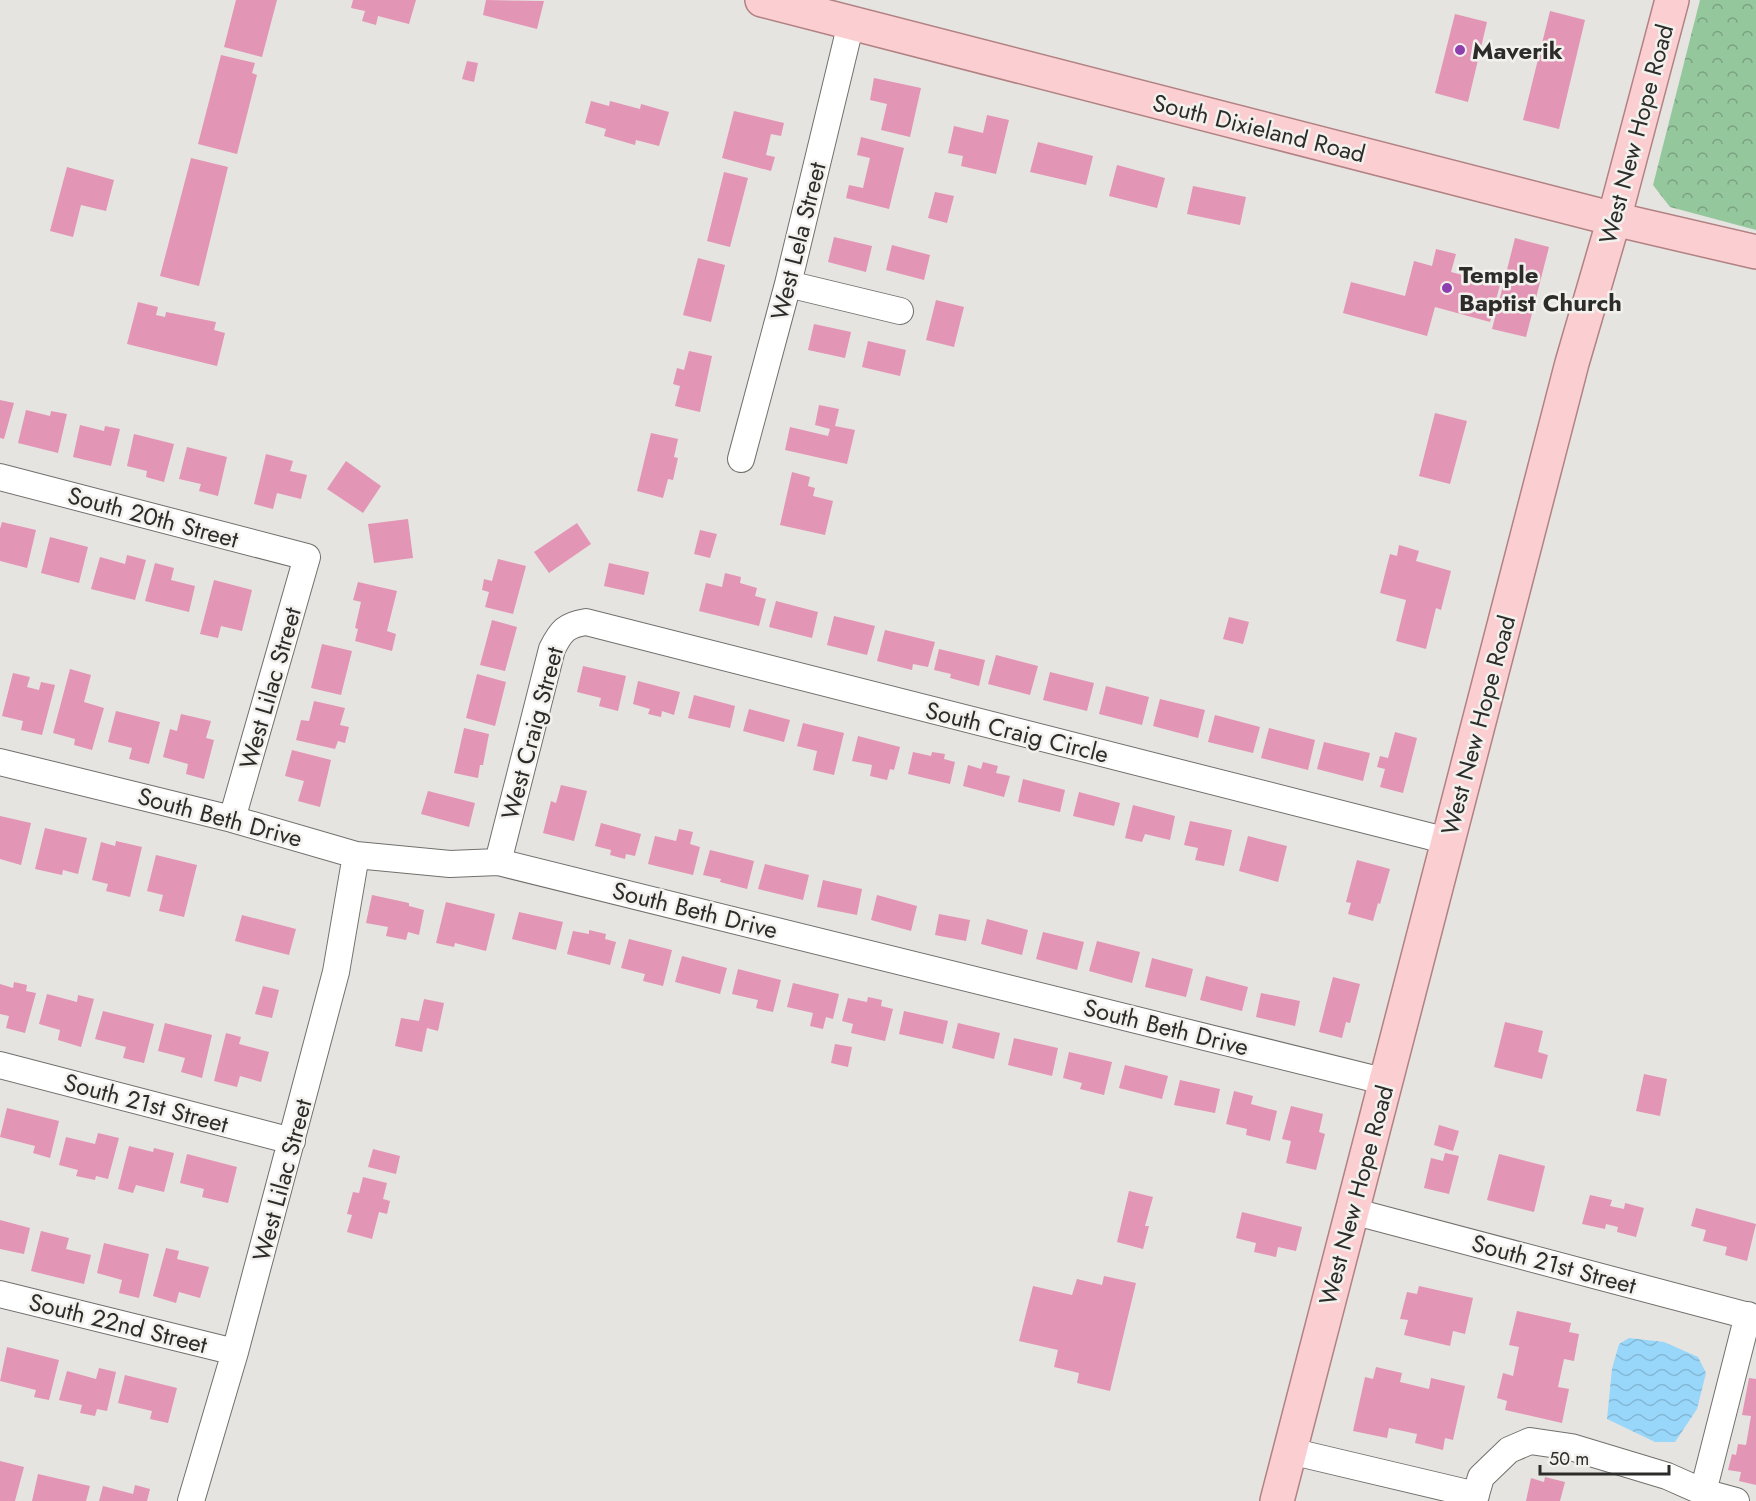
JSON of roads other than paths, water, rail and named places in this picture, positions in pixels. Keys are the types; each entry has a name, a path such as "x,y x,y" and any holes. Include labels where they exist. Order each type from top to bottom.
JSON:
{"main road":[{"name":"South Dixieland Road","path":"762,0 1614,219 1756,252"},
{"name":"West New Hope Road","path":"1277,1501 1572,363 1614,219 1672,0"}],"street":[{"name":"West Lela Street","path":"741,459 788,284 851,23"},
{"path":"788,284 900,311"},
{"name":"South 20th Street","path":"0,477 307,557"},
{"name":"West Lilac Street","path":"232,819 307,557"},
{"name":"South Craig Circle","path":"586,622 1448,841"},
{"name":"West Craig Street","path":"498,862 552,649 560,634 571,625 586,622"},
{"name":"South Beth Drive","path":"0,762 232,819 356,855 450,864 498,862 1386,1082"},
{"name":"West Lilac Street","path":"191,1501 235,1352 336,972 356,855"},
{"name":"South 21st Street","path":"0,1065 292,1141"},
{"name":"South 21st Street","path":"1352,1211 1752,1317"},
{"name":"South 22nd Street","path":"0,1294 235,1352"},
{"path":"1703,1492 1752,1317"},
{"path":"1290,1451 1475,1498 1481,1477 1509,1450 1530,1441 1571,1447 1667,1476 1703,1492 1736,1501"}],"water":[{"path":"1629,1338 1664,1342 1698,1357 1706,1373 1697,1409 1675,1442 1655,1442 1607,1419 1612,1369 1619,1344"}],"place":[{"name":"Maverik","path":"1460,50"},
{"name":"Temple Baptist Church","path":"1447,288"}]}
